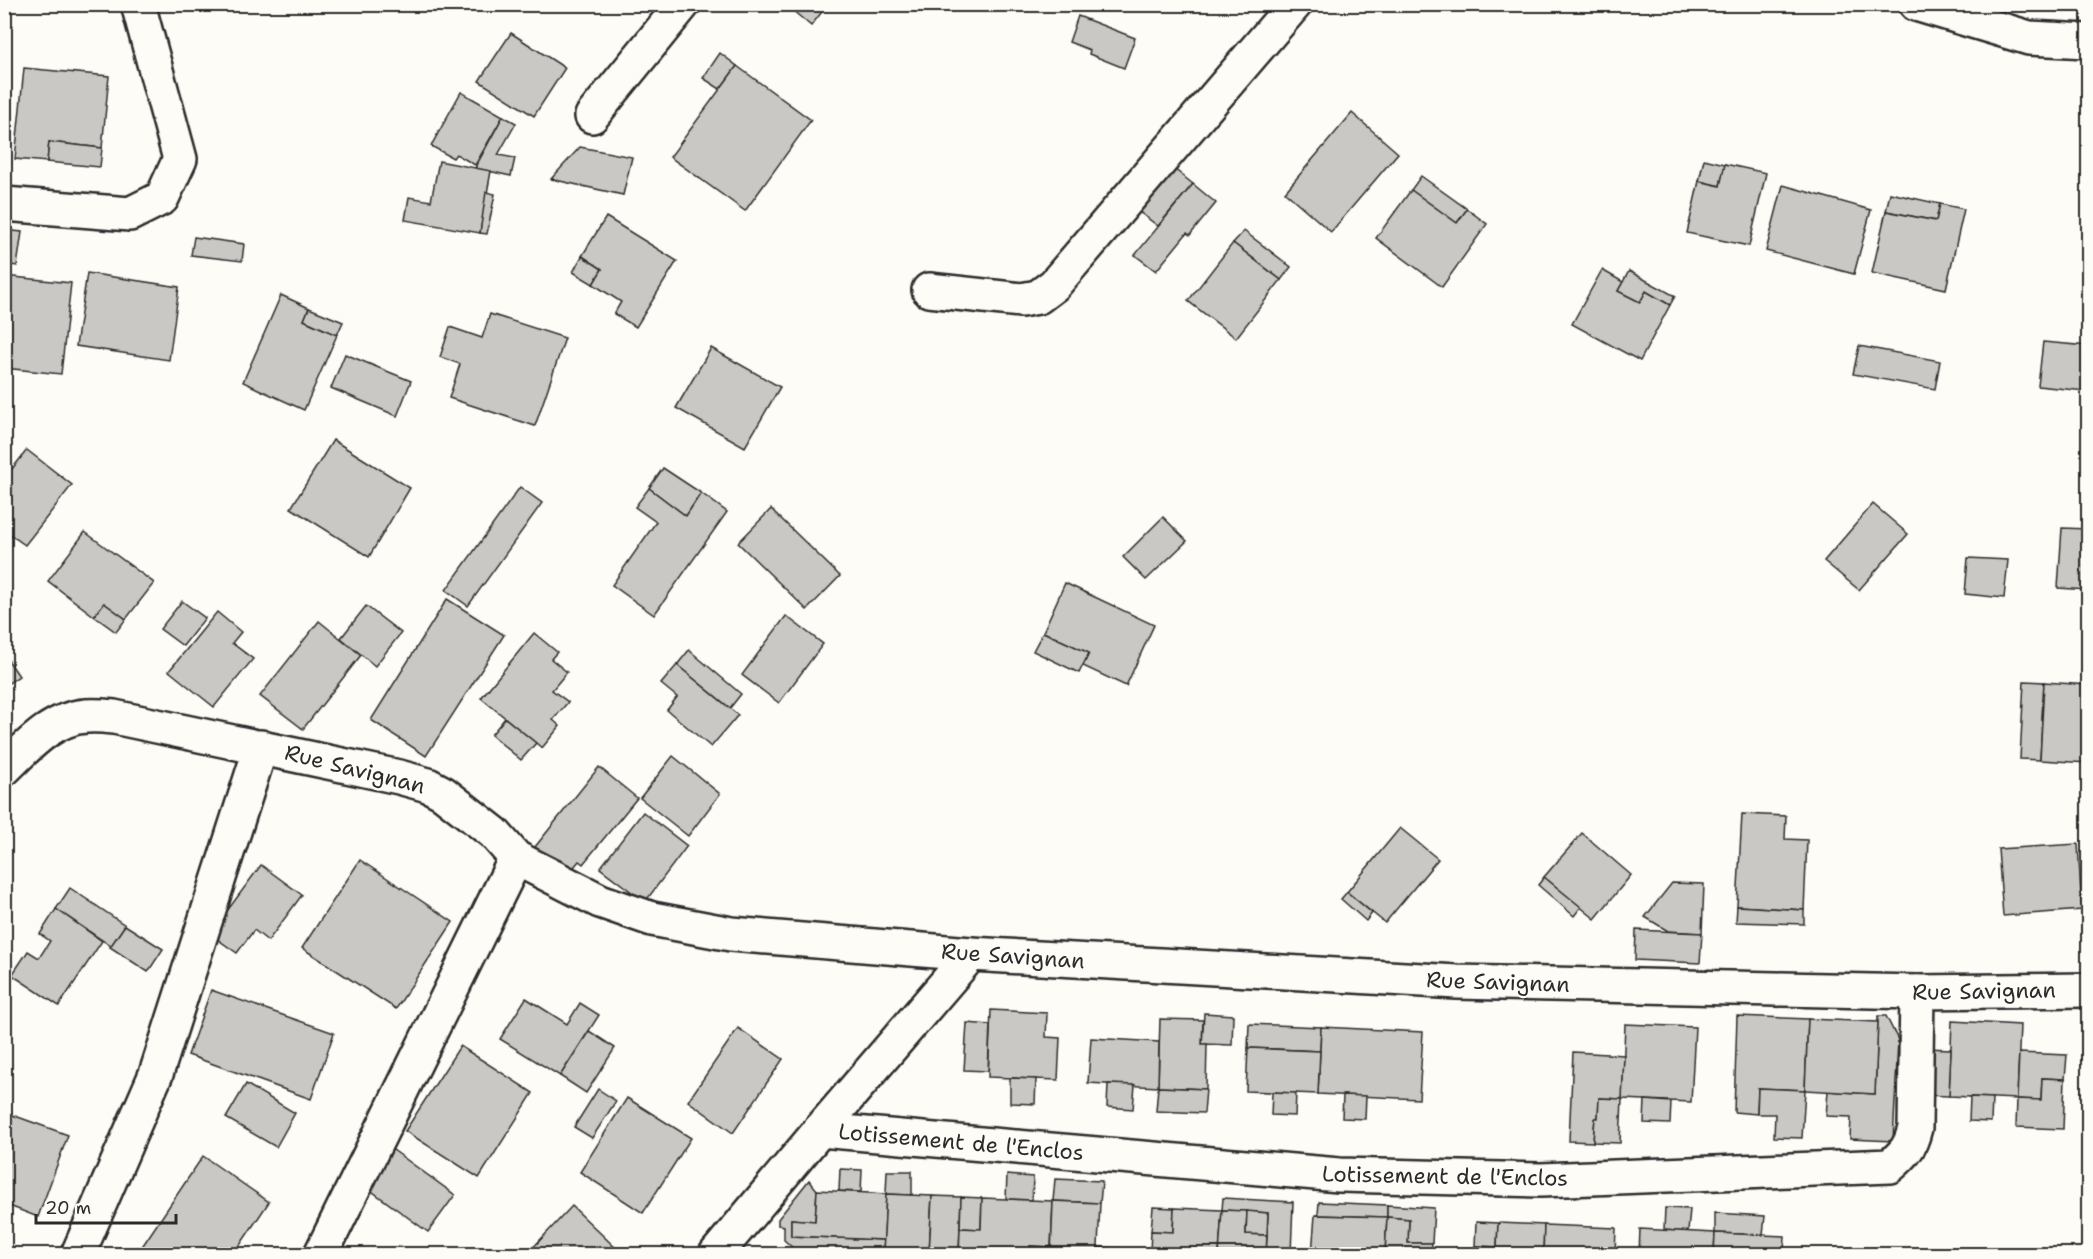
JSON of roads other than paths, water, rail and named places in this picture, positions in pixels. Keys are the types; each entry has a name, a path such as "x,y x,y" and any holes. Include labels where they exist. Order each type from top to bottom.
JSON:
{"street":[{"path":"4,204 130,214 162,198 180,159 138,4"},
{"path":"592,116 683,4"},
{"path":"929,290 1021,300 1038,297 1054,285 1294,4"},
{"path":"1916,4 2029,38 2088,41"},
{"name":"Rue Savignan","path":"4,769 38,737 59,723 84,716 114,717 399,777 428,785 443,793 494,833 516,858 600,901 652,919 731,934 971,954 1457,982 1917,992 2088,990"},
{"path":"78,1254 156,1074 261,747"},
{"path":"321,1254 516,858"},
{"path":"716,1254 819,1130 971,954"},
{"name":"Lotissement de l'Enclos","path":"819,1130 1351,1175 1541,1180 1890,1166 1911,1145 1915,1128 1917,992"}]}
